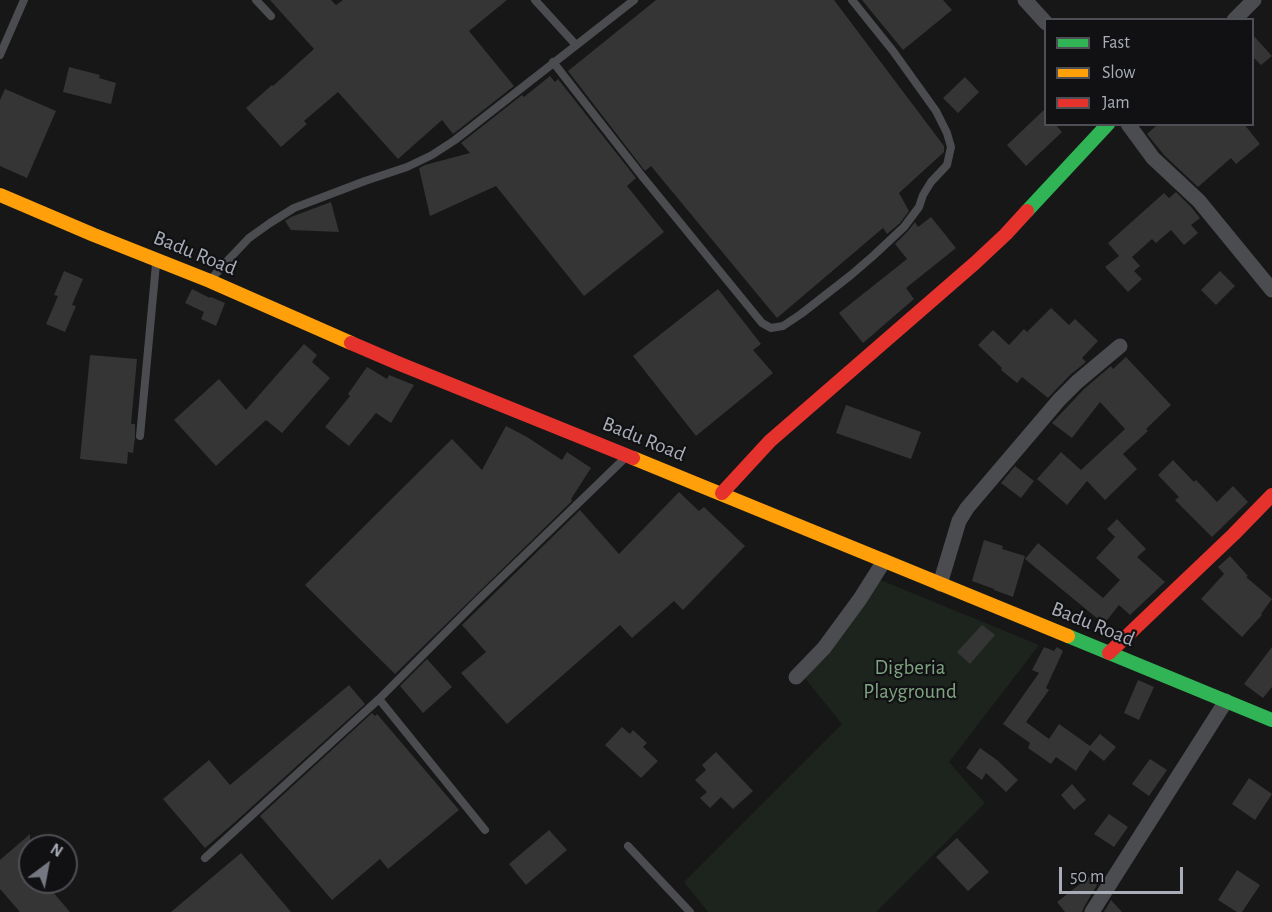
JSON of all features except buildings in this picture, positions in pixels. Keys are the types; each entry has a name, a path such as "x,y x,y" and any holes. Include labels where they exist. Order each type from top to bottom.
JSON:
{"main road":[{"path":"722,493 770,441 1006,234 1106,126"},
{"name":"Badu Road","path":"0,195 210,281 400,364 722,493 1272,720"},
{"path":"1109,653 1272,495"}],"street":[{"path":"1025,0 1044,21"},
{"path":"1236,18 1254,0"},
{"path":"1130,126 1154,158 1199,201 1272,290"},
{"path":"940,584 959,521 967,508 1059,400 1120,346"},
{"path":"796,677 824,648 860,599 884,561"},
{"path":"1092,912 1226,701"}],"lane":[{"path":"0,55 24,0"},
{"path":"256,0 271,16"},
{"path":"535,0 576,45"},
{"path":"210,281 249,238 294,208 407,166 432,155 455,140 634,0"},
{"path":"553,62 762,323 771,328 783,326 851,275 904,227 919,207 931,182 947,165 951,147 936,111 893,51 852,0"},
{"path":"140,436 157,260"},
{"path":"205,858 379,699 628,455"},
{"path":"379,699 485,830"},
{"path":"628,846 690,912"}],"green space":[{"name":"Digberia Playground","path":"878,579 1039,645 949,762 985,803 876,912 708,912 684,882 842,724 800,672"}],"traffic: fast":[{"path":"1027,211 1106,126"},
{"path":"1068,636 1272,720"}],"traffic: slow":[{"path":"0,195 210,281 351,343"},
{"path":"633,458 1068,636"}],"traffic: jam":[{"path":"722,493 770,441 975,263 1027,211"},
{"path":"351,343 633,458"},
{"path":"1109,653 1272,495"}]}
